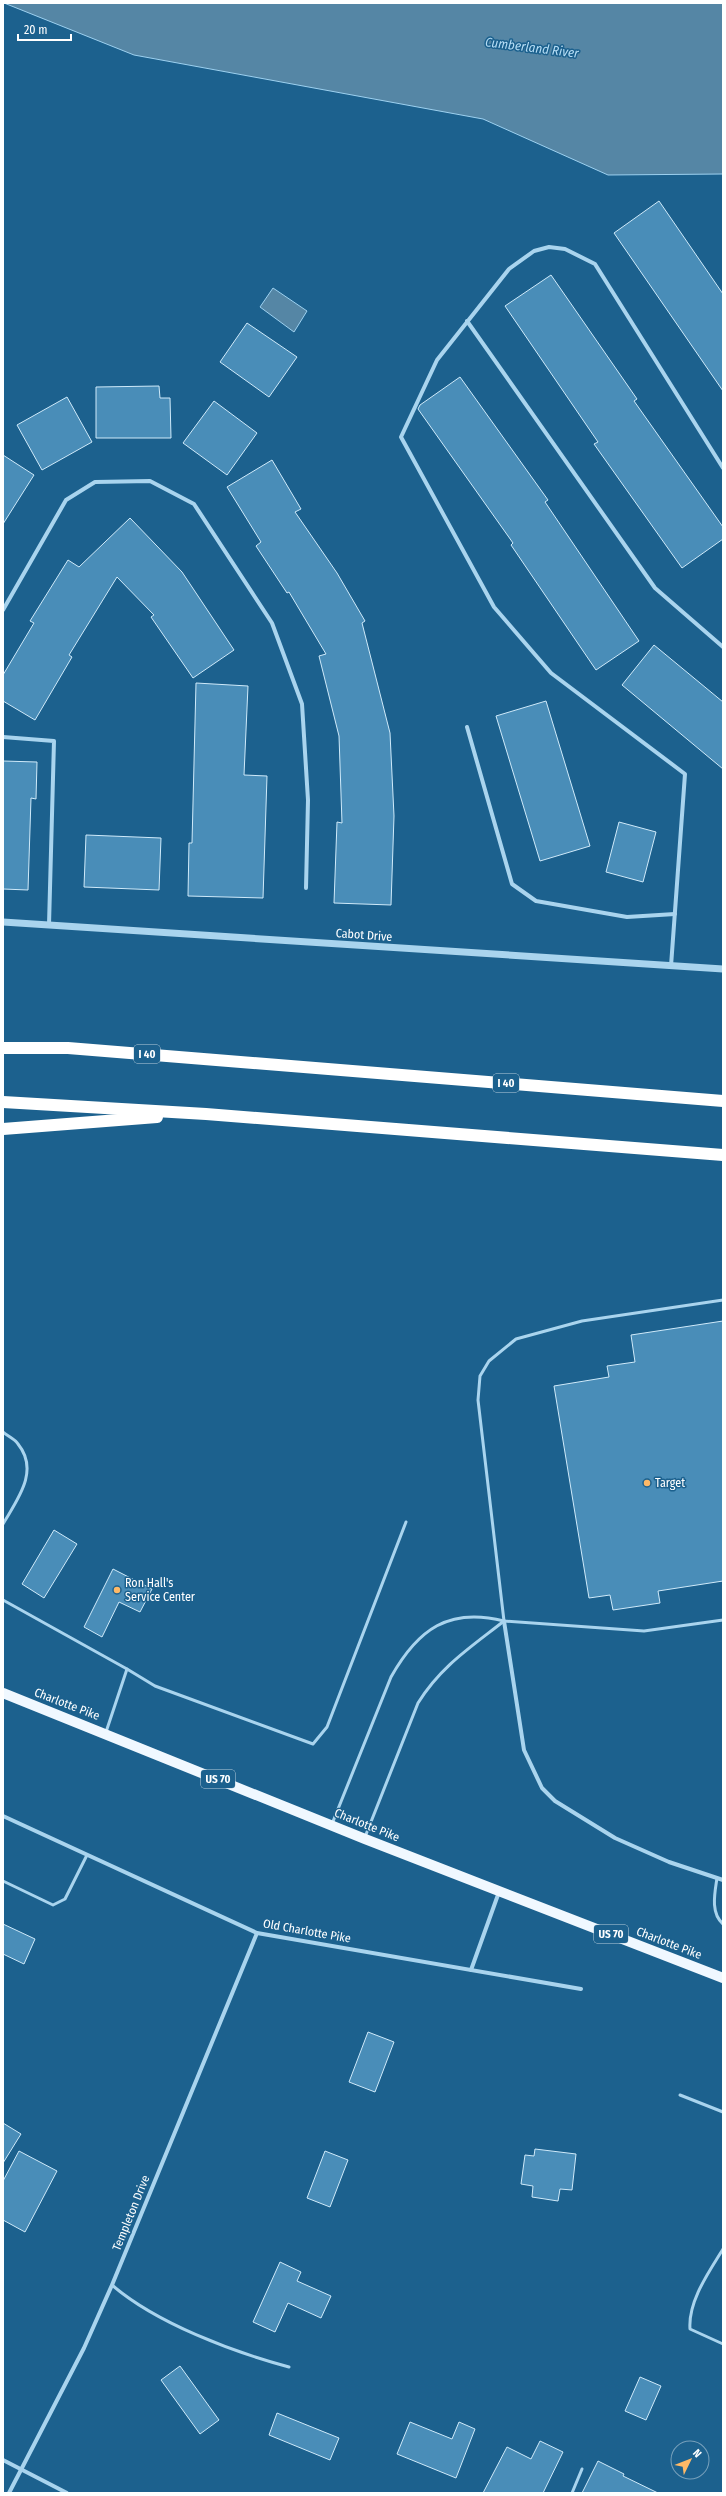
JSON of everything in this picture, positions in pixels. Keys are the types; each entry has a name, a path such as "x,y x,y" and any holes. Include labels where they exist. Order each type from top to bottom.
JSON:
{"highway":[{"name":"I 40","path":"3,1048 68,1048 723,1101"},
{"path":"3,1102 206,1114 723,1155"},
{"path":"3,1129 206,1114"}],"main road":[{"name":"Charlotte Pike","path":"3,1693 332,1824 365,1839 723,1978"}],"street":[{"path":"672,966 685,774 551,673 494,607 401,437 437,360 467,321 509,268 534,251 549,247 565,249 595,264 723,468"},
{"path":"467,321 655,588 723,648"},
{"path":"3,610 66,500 95,482 150,481 194,504 272,623 302,704 308,800 306,888"},
{"path":"466,727 512,884 536,901 627,917 675,914"},
{"path":"3,737 54,741 49,925"},
{"name":"Cabot Drive","path":"3,922 723,969"},
{"path":"504,1621 524,1750 542,1788 555,1801 615,1838 669,1862 723,1880"},
{"name":"Old Charlotte Pike","path":"3,1816 257,1933 581,1989"},
{"path":"471,1970 499,1891"},
{"name":"Templeton Drive","path":"9,2493 20,2469 84,2348 112,2285 257,1933"},
{"path":"3,2460 67,2493"}],"lane":[{"path":"504,1621 478,1400 480,1376 488,1362 516,1339 582,1321 723,1300"},
{"path":"3,1432 18,1444 27,1465 25,1486 3,1524"},
{"path":"3,1600 155,1686 313,1744 327,1727 406,1522"},
{"path":"332,1824 391,1677 402,1657 428,1630 456,1617 483,1616 504,1621 644,1631 723,1620"},
{"path":"365,1839 415,1710 427,1689 451,1662 504,1621"},
{"path":"105,1733 127,1669"},
{"path":"3,1881 53,1905 65,1899 87,1855"},
{"path":"717,1878 714,1899 715,1911 723,1924"},
{"path":"680,2095 723,2112"},
{"path":"723,2249 705,2278 689,2316 690,2328 723,2344"},
{"path":"112,2285 127,2298 156,2314 213,2341 289,2367"},
{"path":"572,2493 582,2468"}],"water":[{"name":"Cumberland River","path":"4,3 723,3 723,174 608,175 483,119 134,55"},
{"path":"273,288 307,311 294,332 260,307"}],"building":[{"path":"659,201 723,294 723,391 614,233"},
{"path":"551,275 637,399 634,401 723,527 723,539 682,568 594,444 598,442 505,306"},
{"path":"247,323 297,357 269,397 220,362"},
{"path":"460,377 548,500 545,502 639,641 596,670 511,545 513,543 418,409 420,405"},
{"path":"159,386 160,398 170,398 171,438 96,438 96,387"},
{"path":"67,397 92,442 42,470 17,425"},
{"path":"214,401 257,433 227,475 183,443"},
{"path":"3,455 34,475 3,524"},
{"path":"272,460 301,509 295,512 337,573 365,621 362,623 390,733 394,816 391,905 334,903 337,822 342,823 339,736 319,656 326,654 289,592 287,593 256,546 261,542 227,487"},
{"path":"130,518 182,572 234,650 193,678 151,617 154,615 117,577 69,655 72,657 35,720 3,701 3,675 34,623 30,621 68,560 79,567"},
{"path":"654,645 723,702 723,769 622,685"},
{"path":"196,683 248,686 244,775 267,776 263,898 188,896 189,843 192,843"},
{"path":"546,701 590,846 540,861 496,716"},
{"path":"3,761 37,762 36,799 31,798 28,890 3,889"},
{"path":"619,822 656,832 643,882 606,872"},
{"path":"86,835 161,838 159,890 84,887"},
{"name":"Target","path":"723,1321 723,1581 658,1591 660,1603 613,1610 610,1595 589,1598 554,1386 609,1377 607,1366 635,1362 631,1335"},
{"path":"54,1530 77,1544 44,1598 22,1584"},
{"path":"113,1569 152,1589 140,1612 119,1602 102,1637 84,1627"},
{"path":"3,1924 35,1939 24,1964 3,1954"},
{"path":"368,2032 394,2042 375,2092 349,2082"},
{"path":"3,2123 21,2134 3,2163"},
{"path":"535,2149 576,2154 572,2190 560,2189 558,2201 532,2197 533,2186 521,2184 525,2155 534,2156"},
{"path":"19,2151 57,2171 25,2232 3,2220 3,2181"},
{"path":"325,2151 348,2160 330,2207 307,2198"},
{"path":"280,2262 301,2272 297,2281 331,2296 321,2318 288,2303 275,2332 253,2322"},
{"path":"180,2366 219,2420 200,2434 161,2380"},
{"path":"640,2377 661,2386 646,2420 625,2411"},
{"path":"277,2413 339,2438 330,2460 269,2435"},
{"path":"410,2422 452,2439 459,2422 475,2429 456,2478 397,2454"},
{"path":"540,2441 563,2452 543,2493 483,2493 507,2447 531,2459"},
{"path":"598,2461 624,2474 623,2476 658,2493 582,2493"}],"place":[{"name":"Target","path":"647,1483"},
{"name":"Ron Hall's Service Center","path":"117,1590"}]}
